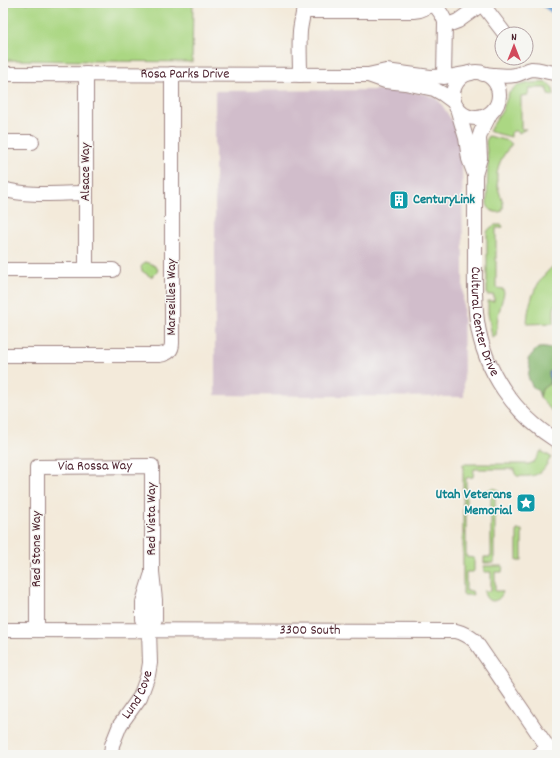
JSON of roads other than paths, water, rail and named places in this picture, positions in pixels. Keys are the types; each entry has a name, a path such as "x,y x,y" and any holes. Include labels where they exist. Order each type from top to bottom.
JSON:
{"street":[{"path":"445,26 458,21 482,3 499,26"},
{"path":"300,75 300,33 304,7 413,11 420,10 433,4 443,17 445,26 444,77"},
{"name":"Rosa Parks Drive","path":"3,74 368,75 386,70 419,76 444,77 477,74 507,76 528,70 539,69 553,73"},
{"name":"Rosa Parks Drive","path":"368,75 385,81 426,86 434,89 443,94 466,116 478,118 490,114 494,110 499,98 508,88 517,82 528,79 539,79 553,73"},
{"name":"Alsace Way","path":"86,74 86,270"},
{"name":"Marseilles Way","path":"3,355 159,355 166,354 171,349 172,74"},
{"path":"455,105 453,96 456,84 465,75 477,74 489,76 497,86 499,98"},
{"name":"Cultural Center Drive","path":"455,105 466,138 469,159 475,175"},
{"name":"Cultural Center Drive","path":"490,114 480,132 480,158 475,175 475,307 479,335 494,374 515,406 536,426 557,441"},
{"path":"3,142 32,142"},
{"path":"3,189 27,193 86,193"},
{"path":"3,270 112,270"},
{"name":"Via Rossa Way","path":"37,467 152,466"},
{"name":"Red Vista Way","path":"149,630 143,619 143,602 152,572 152,466"},
{"name":"Red Stone Way","path":"37,467 37,630"},
{"name":"3300 South","path":"3,630 449,630 463,633 470,636 475,641 546,753"},
{"name":"Lund Cove","path":"111,755 112,745 120,725 140,697 148,676 150,663 149,630"}],"water":[{"path":"557,369 557,399 552,390 549,372"}],"waterway":[{"path":"546,3 557,11"}],"place":[{"name":"CenturyLink","path":"399,200"},
{"name":"Utah Veterans Memorial","path":"526,503"}]}
